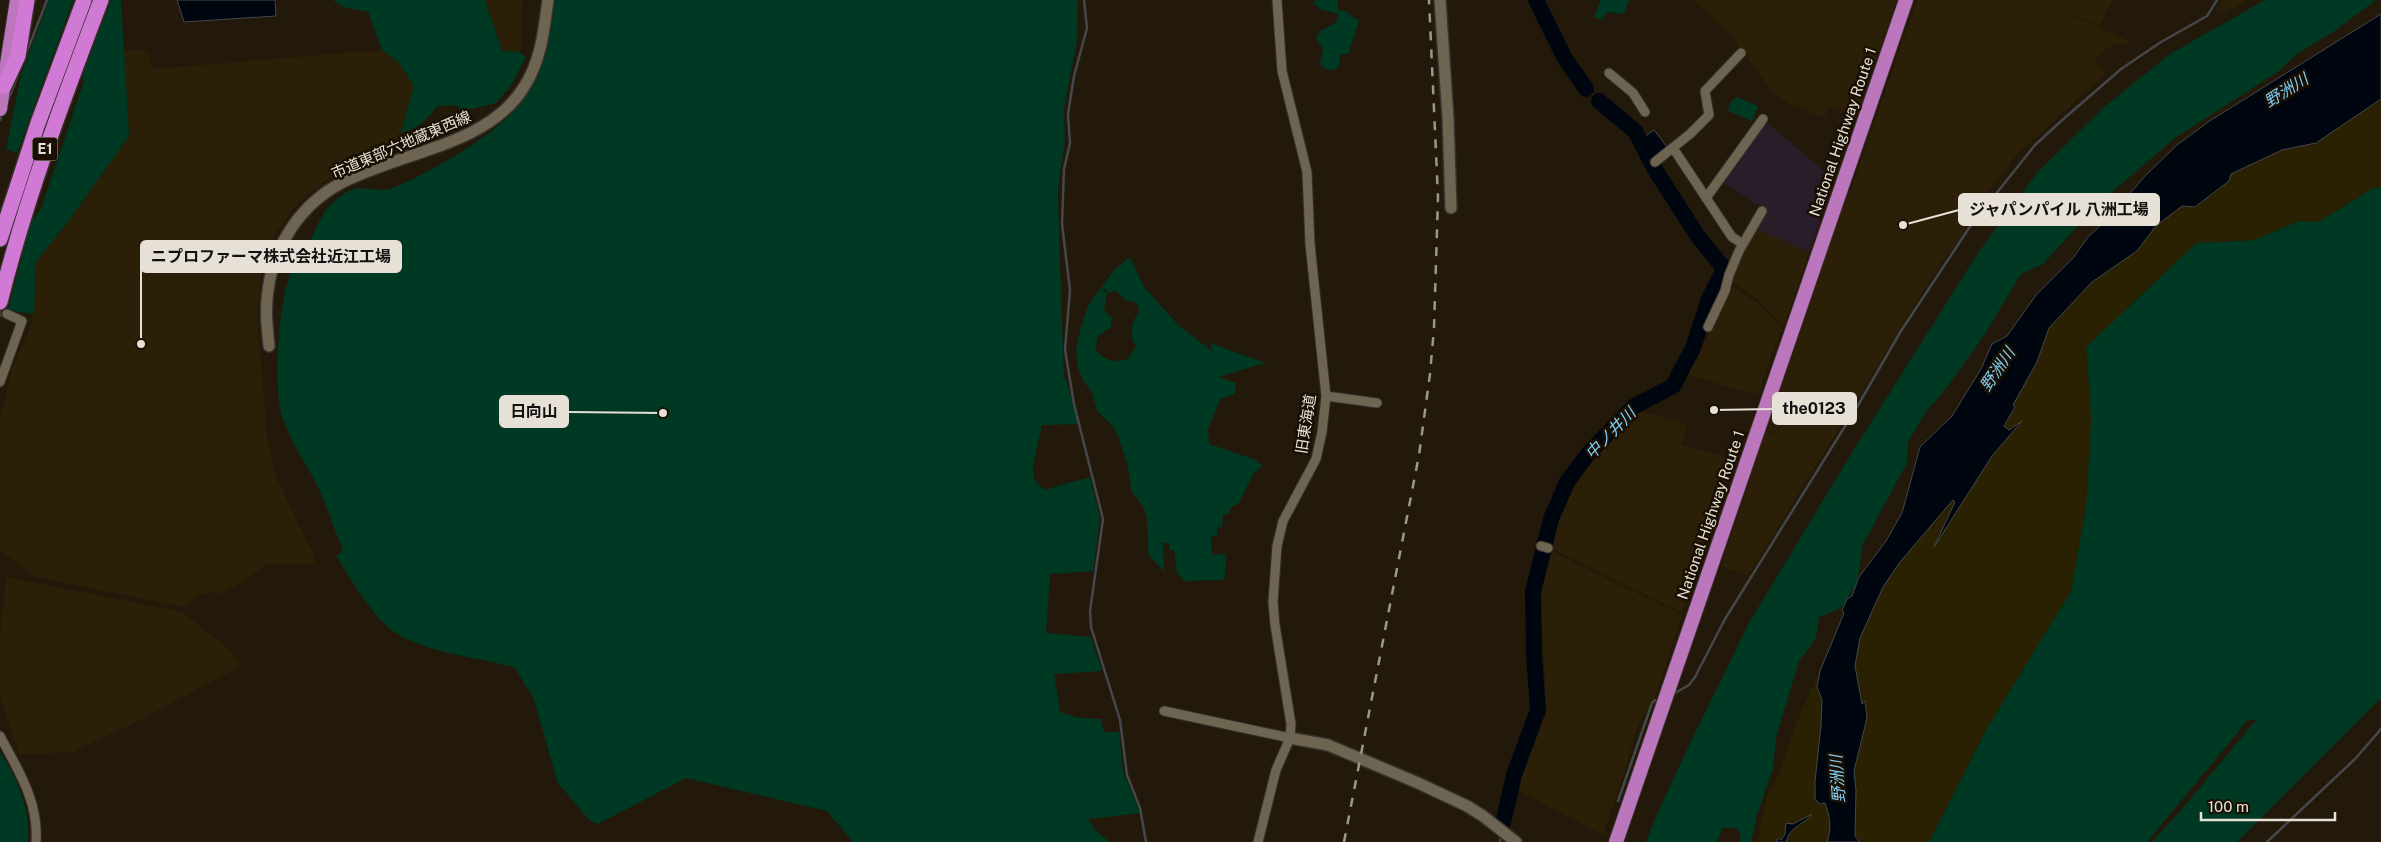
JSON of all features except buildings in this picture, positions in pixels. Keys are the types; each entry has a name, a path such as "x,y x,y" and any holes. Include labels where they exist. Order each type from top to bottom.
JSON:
{"highway":[{"path":"0,109 4,86 18,56 16,40 17,0"},
{"path":"16,40 27,0"},
{"name":"E1","path":"0,239 38,123 84,0"},
{"name":"E1","path":"4,308 11,258 52,128 101,0"},
{"name":"National Highway Route 1","path":"1616,842 1906,0"}],"street":[{"name":"市道東部六地蔵東西線","path":"269,346 266,312 268,289 281,244 292,225 308,207 342,182 447,144 486,125 505,109 524,88 534,68 543,38 548,0"},
{"name":"旧東海道","path":"1258,842 1276,770 1290,738 1288,701 1279,661 1274,617 1277,546 1283,521 1316,459 1323,426 1326,396 1310,244 1307,172 1282,71 1277,0"},
{"path":"1440,0 1448,118 1451,208"},
{"path":"1655,162 1709,115 1705,91 1741,53"},
{"path":"1610,73 1633,93 1646,112"},
{"path":"1706,198 1763,119"},
{"path":"1673,148 1732,237 1743,244"},
{"path":"1708,326 1743,244 1762,211"},
{"path":"0,382 22,321 4,308"},
{"path":"1326,396 1378,403"},
{"path":"1164,711 1328,745 1467,806 1516,842"},
{"path":"0,736 24,780 31,798 36,817 36,842"}],"shaded area":[{"path":"485,0 523,0 521,50 519,52 502,51"},
{"path":"1694,0 1897,0 1856,118 1829,107 1824,118 1797,108 1772,92 1734,39"},
{"path":"1917,0 2113,0 2099,26 2041,2 2129,41 2129,45 2120,43 2108,48 2095,58 2105,74 2017,155 1989,190 1976,217 1941,263 1748,576 1721,566 1766,431 1796,440 1767,430 1847,194 1850,192"},
{"path":"2223,0 2248,0 2225,12 2216,11"},
{"path":"146,49 153,69 382,50 398,61 414,86 396,151 355,166 326,180 296,205 276,232 262,266 257,317 267,435 271,458 275,475 316,559 313,564 265,565 244,582 219,594 209,592 198,596 183,607 36,577 0,551 0,419 12,369 33,320 36,262 67,223 129,136 124,50"},
{"path":"1769,124 1831,177 1829,183 1832,184 1809,253 1757,229 1766,211 1723,182 1762,125"},
{"path":"1758,229 1809,253 1783,328 1761,302 1732,282 1743,253"},
{"path":"1733,286 1759,304 1782,329 1757,395 1684,374 1698,349 1709,335"},
{"path":"1640,411 1687,424 1681,445 1734,459 1706,548 1682,613 1553,549 1558,519 1581,475 1628,419"},
{"path":"1552,551 1682,615 1655,697 1637,728 1625,771 1603,835 1517,790 1543,718 1545,677 1540,601 1543,582"},
{"path":"6,577 182,612 229,649 241,666 136,722 73,752 19,755 0,698 0,635"}],"green space":[{"path":"49,0 73,0 17,153 6,149 21,75"},
{"path":"111,0 121,0 129,136 67,223 36,262 34,314 8,310 31,222 41,209 84,81 82,76"},
{"path":"333,0 485,0 502,51 519,52 526,57 512,84 496,103 463,111 456,105 437,106 422,123 407,132 401,133 414,86 398,62 382,50 368,12 343,7"},
{"path":"555,0 1078,0 1077,41 1064,107 1065,141 1058,199 1064,379 1067,381 1078,424 1042,425 1033,465 1034,479 1044,490 1090,477 1100,518 1093,571 1050,574 1046,633 1091,637 1102,671 1054,674 1060,712 1079,718 1101,719 1104,732 1119,732 1123,771 1140,813 1088,819 1097,832 1110,842 853,842 827,811 686,778 598,824 590,821 558,783 533,697 514,667 449,653 401,637 383,622 354,585 336,556 343,550 318,487 289,435 281,413 278,388 279,334 284,298 293,267 307,248 326,211 337,198 351,190 388,190 409,181 468,148 505,120 530,90 535,79 549,35"},
{"path":"1315,0 1338,0 1338,9 1347,12 1359,21 1348,54 1340,55 1339,66 1334,70 1325,69 1320,64 1323,48 1316,38 1320,31 1336,23 1338,14 1319,9 1318,6 1313,4"},
{"path":"1601,0 1629,0 1624,14 1607,12 1602,20 1594,17"},
{"path":"2265,0 2376,0 2336,30 2297,54 2279,71 2175,138 2098,204 2043,264 2021,274 1983,337 1948,386 1926,412 1908,442 1907,463 1862,546 1856,585 1841,608 1819,617 1816,638 1799,661 1776,737 1773,768 1757,815 1751,842 1739,842 1741,836 1736,828 1722,828 1717,842 1646,842 1656,816 1695,733 1750,621 1853,451 1978,253 2037,173 2104,107 2170,54"},
{"path":"1736,97 1758,106 1752,121 1728,111 1731,102"},
{"path":"2381,187 2381,698 2237,842 2152,842 2256,720 2248,720 2147,842 1929,842 1987,728 2071,591 2086,506 2091,419 2086,347 2196,243 2254,240 2298,221 2318,222 2373,188"},
{"path":"1130,257 1144,287 1178,325 1213,352 1210,343 1265,363 1218,377 1236,383 1235,394 1220,399 1208,429 1209,444 1256,460 1262,466 1253,474 1239,503 1230,508 1230,514 1223,514 1222,527 1217,528 1217,536 1211,536 1212,555 1226,554 1225,578 1221,580 1185,581 1177,573 1174,550 1170,550 1169,543 1163,543 1164,572 1148,554 1147,519 1144,508 1131,490 1128,467 1118,436 1112,425 1097,411 1092,392 1082,379 1078,367 1076,350 1081,326 1088,306 1101,287 1107,294 1104,308 1108,315 1112,317 1111,327 1098,336 1095,349 1102,356 1118,361 1128,359 1136,346 1132,333 1134,319 1139,312 1137,303 1125,300 1115,290 1109,293 1102,286 1113,271"},
{"path":"0,752 22,795 27,818 28,842 0,842"}],"sand":[{"path":"2381,99 2381,187 2373,188 2318,222 2298,221 2254,240 2196,243 2086,347 2091,419 2086,506 2071,591 1987,728 1929,842 1860,842 1855,836 1854,771 1863,733 1865,702 1862,704 1855,667 1860,638 1883,587 1900,562 1953,500 1955,501 1938,540 1992,456 2021,422 2009,431 2004,426 2015,407 2012,405 2037,362 2049,328 2092,282 2137,251 2156,226 2182,206 2231,174 2282,150 2316,143"},
{"path":"1820,671 1817,687 1822,700 1815,799 1820,804 1825,803 1829,818 1829,837 1827,842 1786,842 1794,829 1812,814 1793,824 1781,841 1778,838 1776,842 1757,842 1768,793 1778,775 1801,711"}],"water":[{"path":"177,0 275,0 276,16 184,22"},
{"name":"野洲川","path":"2381,14 2381,99 2316,143 2282,150 2231,174 2229,181 2195,207 2182,206 2156,226 2137,251 2092,282 2049,328 2037,362 2013,405 2015,407 2004,426 2009,430 2022,421 1992,456 1934,547 1955,502 1953,500 1900,562 1883,587 1860,638 1855,666 1862,704 1865,701 1867,718 1854,771 1856,790 1855,836 1860,842 1827,842 1830,827 1828,813 1825,803 1820,804 1815,799 1822,700 1817,687 1820,671 1844,613 1842,610 1847,599 1852,596 1859,577 1886,541 1902,513 1920,447 1952,416 1981,369 1992,344 2007,336 2036,295 2074,257 2088,237 2109,218 2145,176 2177,145 2208,122"},
{"path":"1654,130 1667,147 1653,158 1644,137"},
{"path":"1812,814 1791,832 1786,842 1776,842 1778,838 1781,840 1785,834 1786,823 1793,824"}],"waterway":[{"path":"7,103 47,0"},
{"path":"1084,0 1087,28 1074,76 1068,114 1070,143 1064,169 1062,224 1070,290 1065,350 1074,404 1103,519 1090,611 1091,627 1120,720 1127,775 1140,808 1146,842"},
{"name":"中ノ井川","path":"1536,0 1564,57 1586,89"},
{"path":"1675,693 1689,685 1695,677 1725,619 1857,407 1901,331 1971,225 2035,145 2060,122 2121,69 2161,42 2207,16 2217,0"},
{"name":"中ノ井川","path":"1503,823 1514,775 1538,710 1534,655 1533,592 1551,519 1567,482 1588,454 1633,407 1673,386 1693,348 1709,299 1723,271 1722,266 1697,235 1656,171 1635,131 1599,101"},
{"path":"0,120 3,112"},
{"path":"1618,801 1652,703 1655,700"},
{"path":"2267,842 2355,759 2381,729"}],"tunnel":[{"path":"0,312 7,314"}],"railway":[{"path":"1344,842 1419,455 1430,374 1434,328 1438,197 1429,0"}],"place":[{"name":"ジャパンパイル 八洲工場","path":"1903,225"},
{"name":"ニプロファーマ株式会社近江工場","path":"141,344"},
{"name":"the0123","path":"1714,410"},
{"name":"日向山","path":"663,413"}]}
